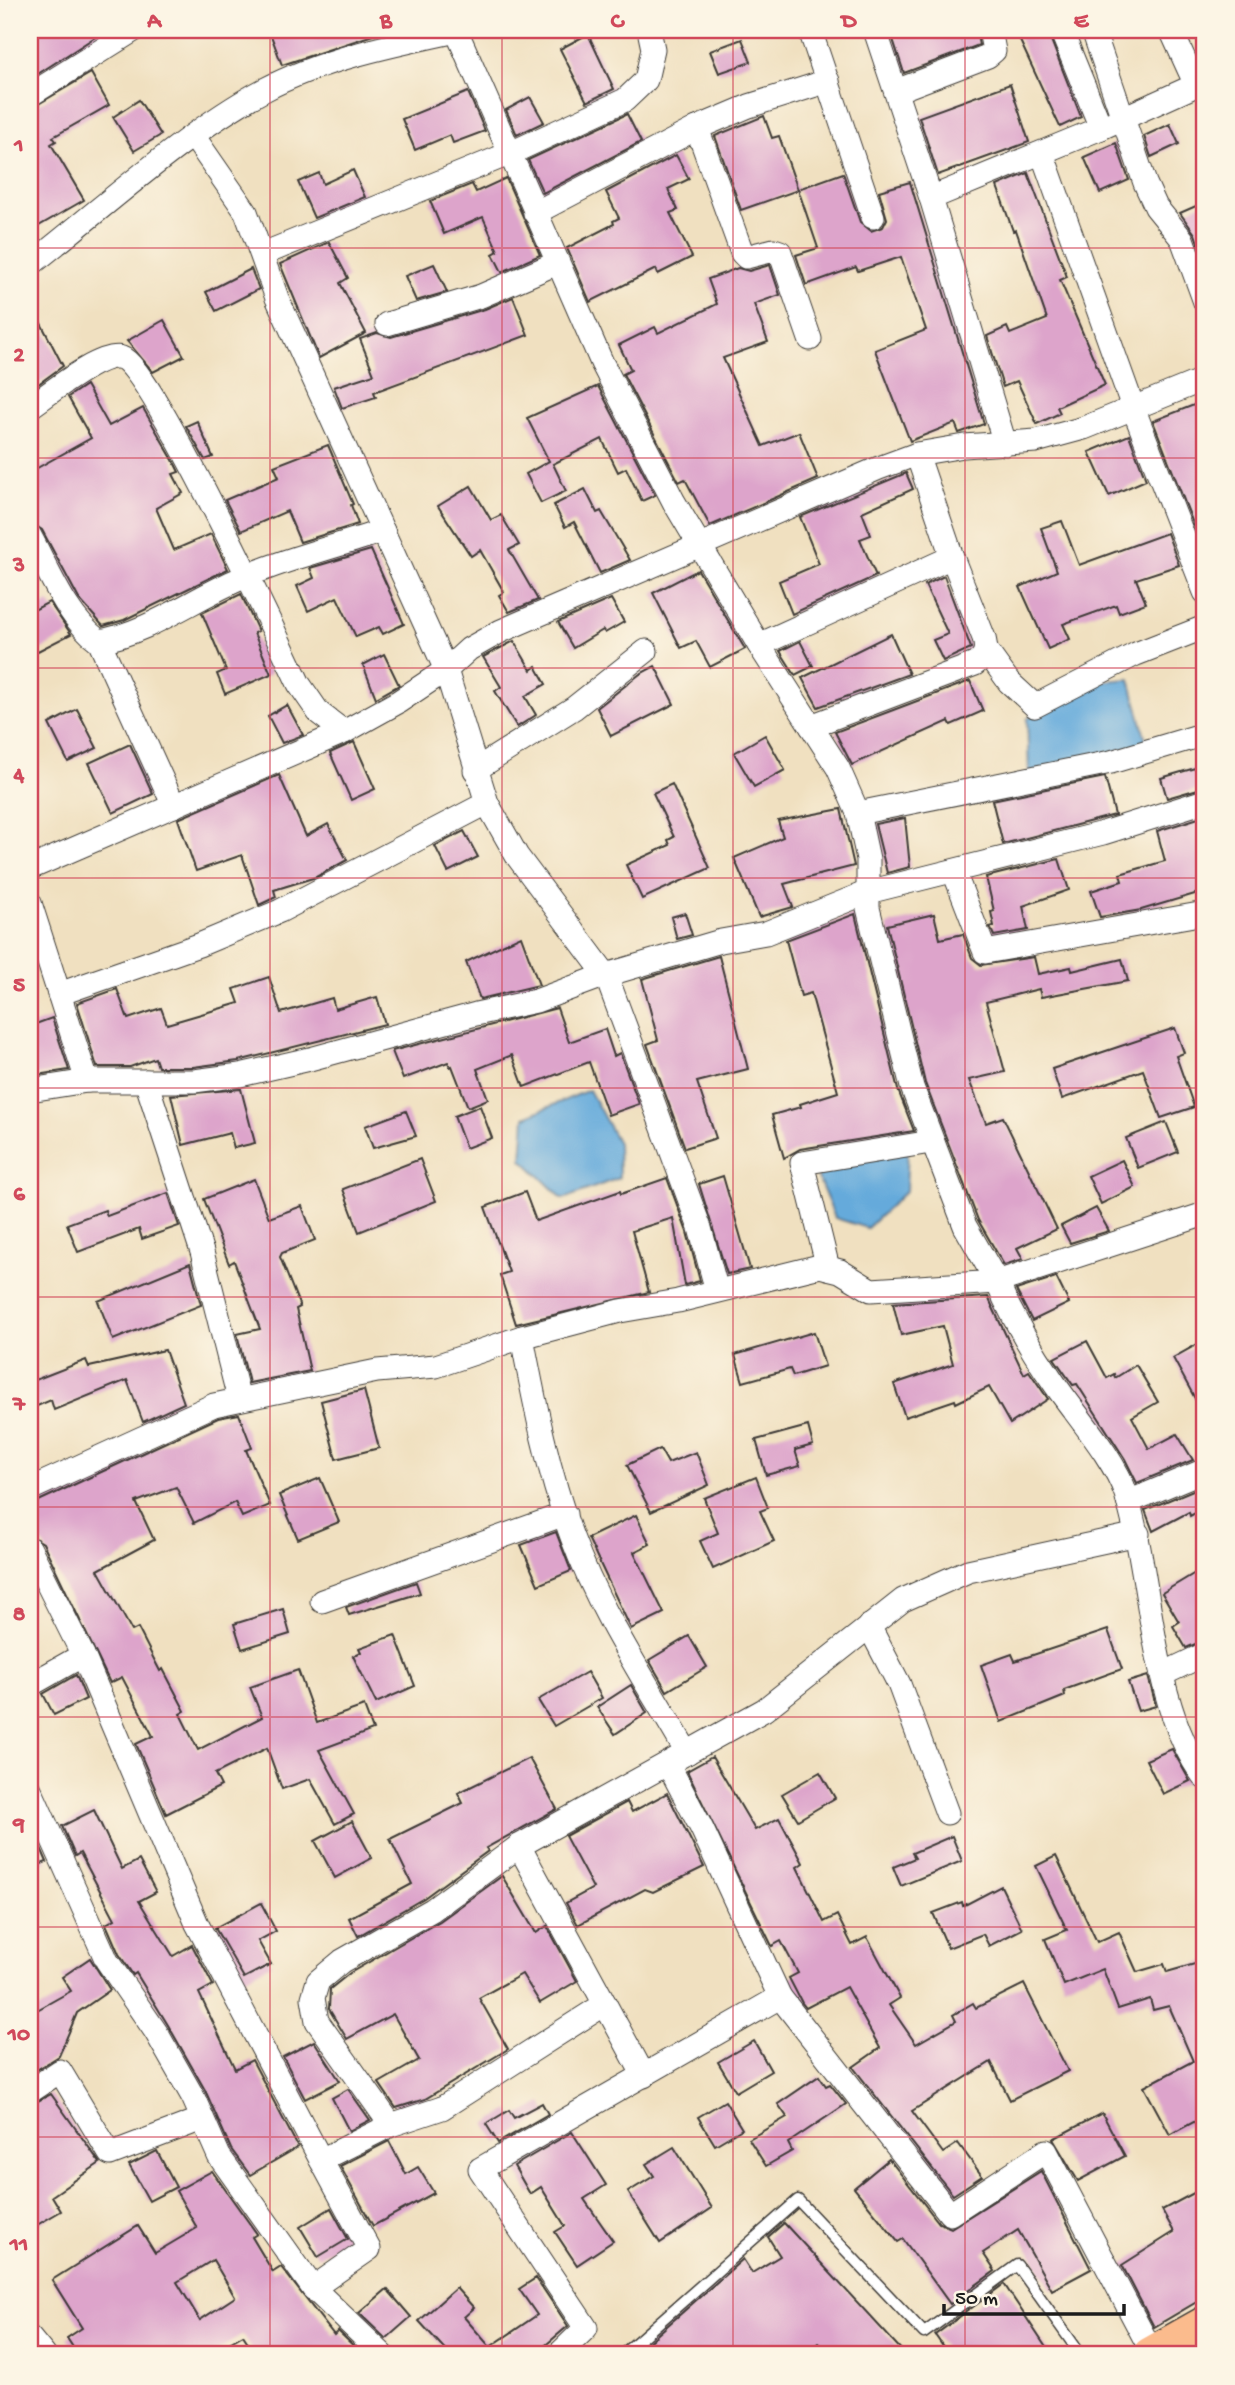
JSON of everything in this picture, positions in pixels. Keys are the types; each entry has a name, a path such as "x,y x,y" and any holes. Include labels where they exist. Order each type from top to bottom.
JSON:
{"main road":[{"path":"1151,2355 1205,2324"},
{"path":"1200,2355 1205,2353"}],"street":[{"path":"30,95 134,30"},
{"path":"30,265 194,136 264,90 304,73 386,47 456,30 602,363 698,543 838,768 858,813 868,859 868,908 909,1075 931,1142 965,1226 997,1282 1017,1328 1090,1432 1125,1490 1138,1534 1169,1702 1195,1763 1205,1778"},
{"path":"263,254 511,153 625,100 646,80 653,49 649,30"},
{"path":"810,30 873,217"},
{"path":"875,30 931,198 1004,444"},
{"path":"895,91 988,56 994,51 990,30"},
{"path":"1061,30 1101,128"},
{"path":"1093,30 1145,183 1157,207 1182,239 1205,303"},
{"path":"931,198 1101,128 1201,83 1171,30"},
{"path":"535,213 696,128 749,106 828,81"},
{"path":"696,128 742,253 746,257 774,250 780,252 810,339"},
{"path":"194,136 246,212 277,298 446,670 487,803 517,856 606,975 700,1228 717,1291"},
{"path":"1042,153 1134,410 1205,592"},
{"path":"387,324 481,296 557,263"},
{"path":"30,407 94,364 109,358 122,358 134,366 164,415 299,684 319,713 344,732"},
{"path":"30,868 344,732 446,670 469,649 501,631 698,543 917,454 964,446 1036,441 1134,410 1205,380"},
{"path":"917,454 986,650 1010,682 1035,706 1136,654 1205,627"},
{"path":"99,641 126,636 196,598 246,576 383,531"},
{"path":"30,536 70,609 85,631 99,641 174,806"},
{"path":"759,645 953,556"},
{"path":"811,726 975,664 986,650"},
{"path":"475,770 574,708 646,651"},
{"path":"858,813 1111,762 1205,734"},
{"path":"30,1090 87,1081 228,1077 310,1059 476,1014 536,1001 606,975 721,940 766,933 868,892 1104,833 1205,801"},
{"path":"59,994 187,950 280,911 487,803"},
{"path":"954,872 985,952 1205,913"},
{"path":"30,903 87,1081"},
{"path":"146,1081 202,1252 239,1399"},
{"path":"828,1268 802,1164 931,1142"},
{"path":"30,1489 91,1458 149,1436 214,1405 239,1399 377,1371 436,1366 522,1337 621,1311 820,1266 840,1271 872,1290 997,1282 1205,1214"},
{"path":"522,1337 545,1455 572,1539 677,1758 702,1829 779,1997 950,2214 1046,2151 1151,2355"},
{"path":"1128,1502 1205,1470"},
{"path":"322,1601 565,1514"},
{"path":"391,2125 317,2021 313,1998 318,1981 342,1961 432,1910 519,1846 764,1710 902,1600 968,1571 1138,1534"},
{"path":"30,1549 83,1655 197,1924 369,2249 313,2288"},
{"path":"869,1626 899,1684 947,1813"},
{"path":"1163,1674 1205,1654"},
{"path":"30,1685 83,1655"},
{"path":"30,1790 107,1961 156,2032 219,2156 313,2288 383,2355"},
{"path":"519,1846 644,2076"},
{"path":"558,2355 586,2328 480,2169 779,1997"},
{"path":"321,2160 391,2125 442,2108 605,2004"},
{"path":"30,2091 60,2071 110,2154 202,2119"},
{"path":"30,2338 44,2355"}],"lane":[{"path":"622,2355 798,2200 924,2333 1017,2265 1082,2355"}],"water":[{"path":"1130,679 1147,744 1029,773 1027,719 1091,682"},
{"path":"589,1090 618,1143 619,1178 563,1199 522,1159 525,1117"},
{"path":"908,1150 906,1191 867,1228 835,1218 815,1171"}],"building":[{"path":"30,30 106,30 30,79"},
{"path":"269,30 385,30 385,31 282,65"},
{"path":"917,30 976,30 979,45 904,73 893,39"},
{"path":"1015,30 1047,30 1081,117 1060,127"},
{"path":"588,34 614,89 587,102 560,49"},
{"path":"742,39 751,62 719,73 710,51"},
{"path":"91,73 109,105 53,137 56,141 51,144 84,200 30,231 30,109"},
{"path":"1010,84 1029,142 938,175 919,117"},
{"path":"468,92 485,131 453,143 450,135 415,150 402,119"},
{"path":"530,97 544,122 517,135 506,110"},
{"path":"139,100 161,135 134,151 113,117"},
{"path":"627,114 641,142 543,193 528,160"},
{"path":"764,116 772,138 779,136 798,190 741,210 715,136"},
{"path":"1170,124 1179,144 1151,157 1144,136"},
{"path":"1116,143 1129,180 1100,193 1084,157"},
{"path":"676,155 689,179 668,189 678,210 670,213 692,257 658,274 656,269 590,302 567,248 614,224 613,221 619,218 606,192"},
{"path":"353,170 365,197 314,218 298,182 319,173 323,184"},
{"path":"843,173 860,222 871,231 883,227 887,219 879,191 910,182 984,424 959,433 955,423 910,441 875,350 926,330 901,257 858,271 856,267 806,285 796,255 818,248 798,189"},
{"path":"1028,173 1067,277 1060,280 1105,385 1057,407 1060,413 1037,424 1017,381 1003,387 987,336 1007,327 1010,334 1047,319 1016,230 1013,231 997,186"},
{"path":"506,178 540,255 502,272 493,254 498,251 483,217 444,234 430,201 472,184 476,192"},
{"path":"1205,202 1205,262 1195,234 1180,213"},
{"path":"329,242 348,278 340,283 366,333 319,358 280,264"},
{"path":"434,264 447,292 416,301 405,276"},
{"path":"770,265 780,295 754,304 768,342 723,358 763,446 799,432 818,479 710,526 685,479 679,482 623,374 631,370 619,345 655,327 658,333 717,304 708,279 738,268 749,271"},
{"path":"251,269 259,289 216,311 206,292"},
{"path":"513,297 528,335 374,392 376,397 342,408 334,387 374,374 360,339 377,333 391,337 485,309"},
{"path":"30,302 63,366 30,390"},
{"path":"164,320 184,356 153,372 127,341"},
{"path":"86,385 109,426 143,408 173,460 179,472 173,474 183,493 156,508 174,550 211,534 228,569 124,620 103,626 79,599 42,530 30,522 30,472 91,438 68,397"},
{"path":"598,386 655,495 642,501 626,468 618,472 602,439 553,464 566,491 541,503 526,474 549,461 527,418"},
{"path":"1199,403 1205,419 1205,554 1153,421"},
{"path":"197,421 213,457 205,460 186,426"},
{"path":"1129,435 1146,480 1109,496 1089,452"},
{"path":"328,445 353,504 351,505 358,524 300,542 287,511 241,531 225,500 279,477 274,466"},
{"path":"906,473 913,489 862,512 871,535 860,539 876,576 792,614 779,581 819,564 800,517"},
{"path":"471,486 491,520 501,515 519,545 509,550 538,600 509,612 499,595 504,592 480,550 471,556 438,506"},
{"path":"585,489 597,513 601,511 630,560 600,573 574,522 565,527 554,505"},
{"path":"1062,521 1079,565 1167,533 1179,565 1136,579 1146,603 1119,613 1116,605 1063,624 1070,639 1048,649 1020,587 1057,571 1041,528"},
{"path":"371,550 404,624 383,634 379,627 356,637 337,597 308,611 297,586 314,578 310,568"},
{"path":"698,570 745,649 710,667 696,641 681,648 653,593"},
{"path":"944,576 971,648 943,661 933,640 948,634 925,585"},
{"path":"241,594 258,631 254,633 271,674 225,694 217,674 226,670 202,613"},
{"path":"611,599 624,622 605,633 603,630 573,648 558,622"},
{"path":"49,602 71,634 30,655 30,612"},
{"path":"891,634 909,674 818,707 802,678"},
{"path":"514,641 531,670 536,666 546,684 525,696 536,715 517,727 495,691 501,687 483,657"},
{"path":"800,641 813,666 795,675 780,651"},
{"path":"384,654 399,685 376,698 363,665"},
{"path":"655,666 674,704 611,736 597,708 640,674"},
{"path":"970,681 983,711 951,725 949,721 852,765 835,732"},
{"path":"287,705 303,735 282,743 268,716"},
{"path":"77,709 97,748 68,762 49,724"},
{"path":"765,735 785,770 754,787 734,753"},
{"path":"354,742 375,789 351,800 330,753"},
{"path":"130,744 153,794 113,813 89,763"},
{"path":"1205,765 1205,787 1167,798 1161,778"},
{"path":"279,775 306,836 328,824 347,860 316,877 274,890 276,897 259,905 242,855 196,871 178,819"},
{"path":"1105,777 1115,815 1003,844 992,800"},
{"path":"672,784 710,868 642,899 626,865 670,845 668,840 674,837 653,793"},
{"path":"841,809 854,866 784,884 793,907 759,917 734,858 783,837 778,821"},
{"path":"1205,816 1205,891 1141,910 1100,917 1091,891 1122,881 1120,874 1165,861 1157,831"},
{"path":"905,818 910,867 887,873 875,824"},
{"path":"464,831 478,857 448,872 435,846"},
{"path":"1059,859 1069,890 1023,906 1028,930 994,936 990,927 994,926 991,912 994,911 986,877"},
{"path":"685,913 692,935 677,939 671,917"},
{"path":"855,914 898,1090 914,1131 800,1149 784,1158 772,1115 838,1092 811,993 801,996 786,940"},
{"path":"934,914 940,939 963,934 972,958 981,965 1034,957 1038,974 1071,967 1072,971 1122,959 1128,981 1041,997 1039,989 986,1002 1005,1072 969,1080 986,1123 1003,1117 1057,1229 1017,1248 1023,1259 1004,1265 978,1220 925,1083 887,925"},
{"path":"521,936 539,985 480,999 466,962"},
{"path":"719,956 748,1069 697,1082 716,1138 685,1148 647,1044 658,1040 642,979"},
{"path":"269,977 281,1013 332,998 335,1009 377,997 385,1024 238,1061 193,1067 158,1067 155,1058 130,1067 97,1067 77,1003 117,989 128,1019 161,1008 167,1024 239,1003 234,989"},
{"path":"557,1008 569,1042 605,1029 614,1056 620,1053 639,1104 608,1115 589,1062 524,1087 512,1055 477,1069 488,1099 468,1107 448,1062 403,1079 392,1051"},
{"path":"52,1018 69,1070 30,1076 30,1026"},
{"path":"1175,1028 1184,1053 1176,1056 1194,1107 1161,1118 1143,1070 1062,1099 1052,1069"},
{"path":"241,1089 255,1143 234,1148 230,1133 183,1145 171,1095"},
{"path":"480,1106 492,1138 466,1148 454,1116"},
{"path":"406,1111 416,1136 373,1148 365,1126"},
{"path":"1166,1122 1178,1152 1138,1168 1126,1138"},
{"path":"420,1159 436,1201 359,1232 343,1189"},
{"path":"1122,1160 1135,1187 1101,1204 1088,1176"},
{"path":"723,1176 750,1269 727,1274 699,1184"},
{"path":"667,1178 687,1232 700,1281 685,1285 673,1218 632,1231 649,1292 516,1324 500,1275 509,1272 485,1207 525,1192 536,1221 620,1191 621,1194"},
{"path":"254,1179 269,1218 302,1206 315,1240 282,1253 280,1257 300,1307 296,1309 310,1371 249,1383 237,1334 260,1329 234,1261 229,1264 204,1199"},
{"path":"168,1193 179,1226 142,1239 139,1229 78,1252 67,1224 105,1210 107,1216"},
{"path":"1096,1208 1109,1231 1070,1243 1061,1226"},
{"path":"190,1263 201,1305 113,1340 98,1301"},
{"path":"1056,1277 1069,1303 1032,1321 1016,1290"},
{"path":"988,1297 1024,1374 1029,1371 1048,1399 1010,1424 989,1387 956,1403 955,1400 905,1417 894,1384 953,1364 943,1326 901,1335 893,1303"},
{"path":"814,1332 825,1366 793,1376 790,1369 743,1382 735,1355"},
{"path":"1205,1340 1205,1417 1173,1358"},
{"path":"1087,1341 1107,1378 1114,1374 1115,1378 1136,1365 1158,1402 1132,1417 1149,1449 1177,1434 1193,1460 1137,1483 1125,1459 1077,1384 1073,1385 1054,1358"},
{"path":"165,1350 184,1403 143,1422 127,1380 54,1410 51,1400 30,1409 30,1382 86,1360 89,1367"},
{"path":"364,1390 379,1448 336,1459 321,1401"},
{"path":"239,1414 252,1448 246,1450 270,1505 242,1517 235,1502 194,1523 176,1487 136,1502 154,1540 98,1570 132,1631 138,1628 160,1671 163,1669 185,1711 180,1714 198,1750 262,1717 250,1687 298,1670 317,1723 364,1706 373,1730 319,1750 354,1814 335,1824 310,1779 282,1789 267,1748 215,1774 221,1786 166,1814 136,1744 153,1736 122,1677 110,1683 43,1543 30,1535 30,1505 218,1418"},
{"path":"808,1426 813,1445 795,1450 800,1466 766,1475 756,1440"},
{"path":"660,1449 668,1463 696,1452 709,1485 651,1512 627,1465"},
{"path":"756,1477 768,1508 760,1511 774,1541 713,1569 700,1541 718,1533 704,1498"},
{"path":"320,1478 339,1522 298,1539 279,1495"},
{"path":"1205,1485 1205,1508 1190,1516 1189,1512 1153,1531 1145,1510"},
{"path":"636,1515 650,1544 634,1552 664,1613 631,1629 588,1538"},
{"path":"556,1532 571,1571 538,1585 521,1545"},
{"path":"1205,1567 1205,1640 1186,1648 1173,1626 1179,1622 1162,1593"},
{"path":"416,1582 420,1593 349,1615 346,1607"},
{"path":"283,1609 290,1634 242,1649 234,1624"},
{"path":"1108,1630 1122,1669 1064,1690 1065,1696 1001,1722 981,1665 1012,1654 1015,1661"},
{"path":"395,1635 415,1686 376,1703 353,1656 361,1652 359,1648"},
{"path":"689,1636 707,1667 667,1691 649,1660"},
{"path":"587,1672 602,1698 554,1726 538,1700"},
{"path":"76,1675 86,1699 54,1715 43,1694"},
{"path":"1148,1676 1156,1706 1138,1711 1128,1682"},
{"path":"631,1685 647,1713 615,1734 597,1707"},
{"path":"1172,1749 1190,1781 1163,1794 1146,1760"},
{"path":"712,1757 755,1830 779,1818 803,1863 797,1867 824,1922 837,1915 852,1945 867,1937 900,1998 889,2005 916,2044 956,2021 953,2015 973,2003 976,2008 1024,1984 1068,2071 1010,2100 991,2062 912,2111 943,2153 958,2143 982,2176 953,2195 853,2067 880,2048 846,1987 806,2008 802,2003 789,1978 798,1973 781,1941 772,1946 687,1771"},
{"path":"529,1758 557,1809 486,1848 488,1851 424,1898 358,1936 349,1918 412,1884 390,1839 463,1803 458,1793"},
{"path":"820,1772 835,1798 798,1820 782,1794"},
{"path":"667,1793 704,1867 653,1892 645,1889 578,1925 566,1903 593,1888 565,1836 627,1802 632,1812"},
{"path":"94,1810 122,1869 139,1860 156,1892 139,1901 173,1956 192,1945 213,1985 199,1993 235,2069 252,2060 298,2147 250,2175 231,2149 205,2090 168,2025 136,1973 133,1975 119,1954 106,1924 115,1919 80,1853 75,1856 62,1826"},
{"path":"352,1821 372,1858 335,1878 315,1841"},
{"path":"30,1823 47,1862 30,1868"},
{"path":"952,1836 962,1861 901,1886 893,1867 915,1858 912,1853"},
{"path":"1056,1856 1097,1942 1119,1932 1137,1972 1164,1964 1167,1972 1205,1961 1205,2116 1170,2135 1144,2087 1193,2061 1169,2006 1153,2010 1150,1999 1118,2009 1103,1969 1064,1985 1045,1939 1067,1930 1036,1866"},
{"path":"502,1876 536,1933 547,1926 577,1981 540,2003 522,1974 479,1998 508,2049 425,2099 396,2108 379,2083 419,2060 393,2014 347,2039 329,2009 330,1989 350,1973 440,1921"},
{"path":"1001,1886 1022,1929 989,1946 983,1934 948,1948 933,1913 962,1902 963,1906"},
{"path":"261,1903 276,1931 258,1941 271,1964 244,1978 215,1928"},
{"path":"90,1958 110,1990 77,2013 59,2056 30,2074 30,2014 71,1991 62,1977"},
{"path":"314,2041 340,2081 305,2099 283,2057"},
{"path":"754,2041 771,2071 736,2092 718,2062"},
{"path":"819,2076 826,2086 830,2084 846,2104 788,2143 792,2151 766,2166 749,2139 787,2117 778,2104"},
{"path":"348,2089 370,2120 349,2131 332,2098"},
{"path":"51,2094 100,2163 52,2196 61,2211 30,2229 30,2105"},
{"path":"725,2101 742,2129 715,2145 698,2117"},
{"path":"542,2103 548,2114 498,2143 486,2124 509,2110 514,2118"},
{"path":"1102,2113 1125,2156 1078,2181 1053,2139"},
{"path":"572,2132 606,2185 584,2199 613,2241 577,2265 555,2232 565,2226 541,2187 530,2194 514,2166"},
{"path":"389,2141 406,2174 418,2167 434,2193 373,2226 340,2166"},
{"path":"674,2147 712,2208 660,2243 628,2192 654,2176 646,2164"},
{"path":"157,2151 176,2187 149,2201 129,2165"},
{"path":"889,2159 939,2223 951,2228 1041,2171 1091,2269 1052,2290 1018,2230 983,2253 995,2271 950,2304 903,2239 898,2242 854,2188"},
{"path":"212,2171 257,2234 252,2237 273,2272 281,2267 334,2335 338,2331 363,2355 256,2355 243,2335 209,2355 78,2355 67,2338 82,2328 52,2280 138,2226 155,2253 197,2228 176,2191","holes":["213,2260 235,2297 200,2320 177,2282"]},
{"path":"1205,2187 1205,2297 1154,2327 1122,2265 1174,2232 1162,2210"},
{"path":"331,2208 348,2239 318,2257 300,2227"},
{"path":"784,2223 906,2355 830,2355 818,2343 804,2355 634,2355 743,2259 752,2273 780,2256 768,2237"},
{"path":"536,2278 568,2326 534,2355 450,2355 419,2321 456,2288 474,2308 464,2317 490,2347 537,2315 519,2289"},
{"path":"1004,2284 1051,2355 949,2355 935,2335"},
{"path":"387,2289 411,2317 386,2339 359,2313"}]}
